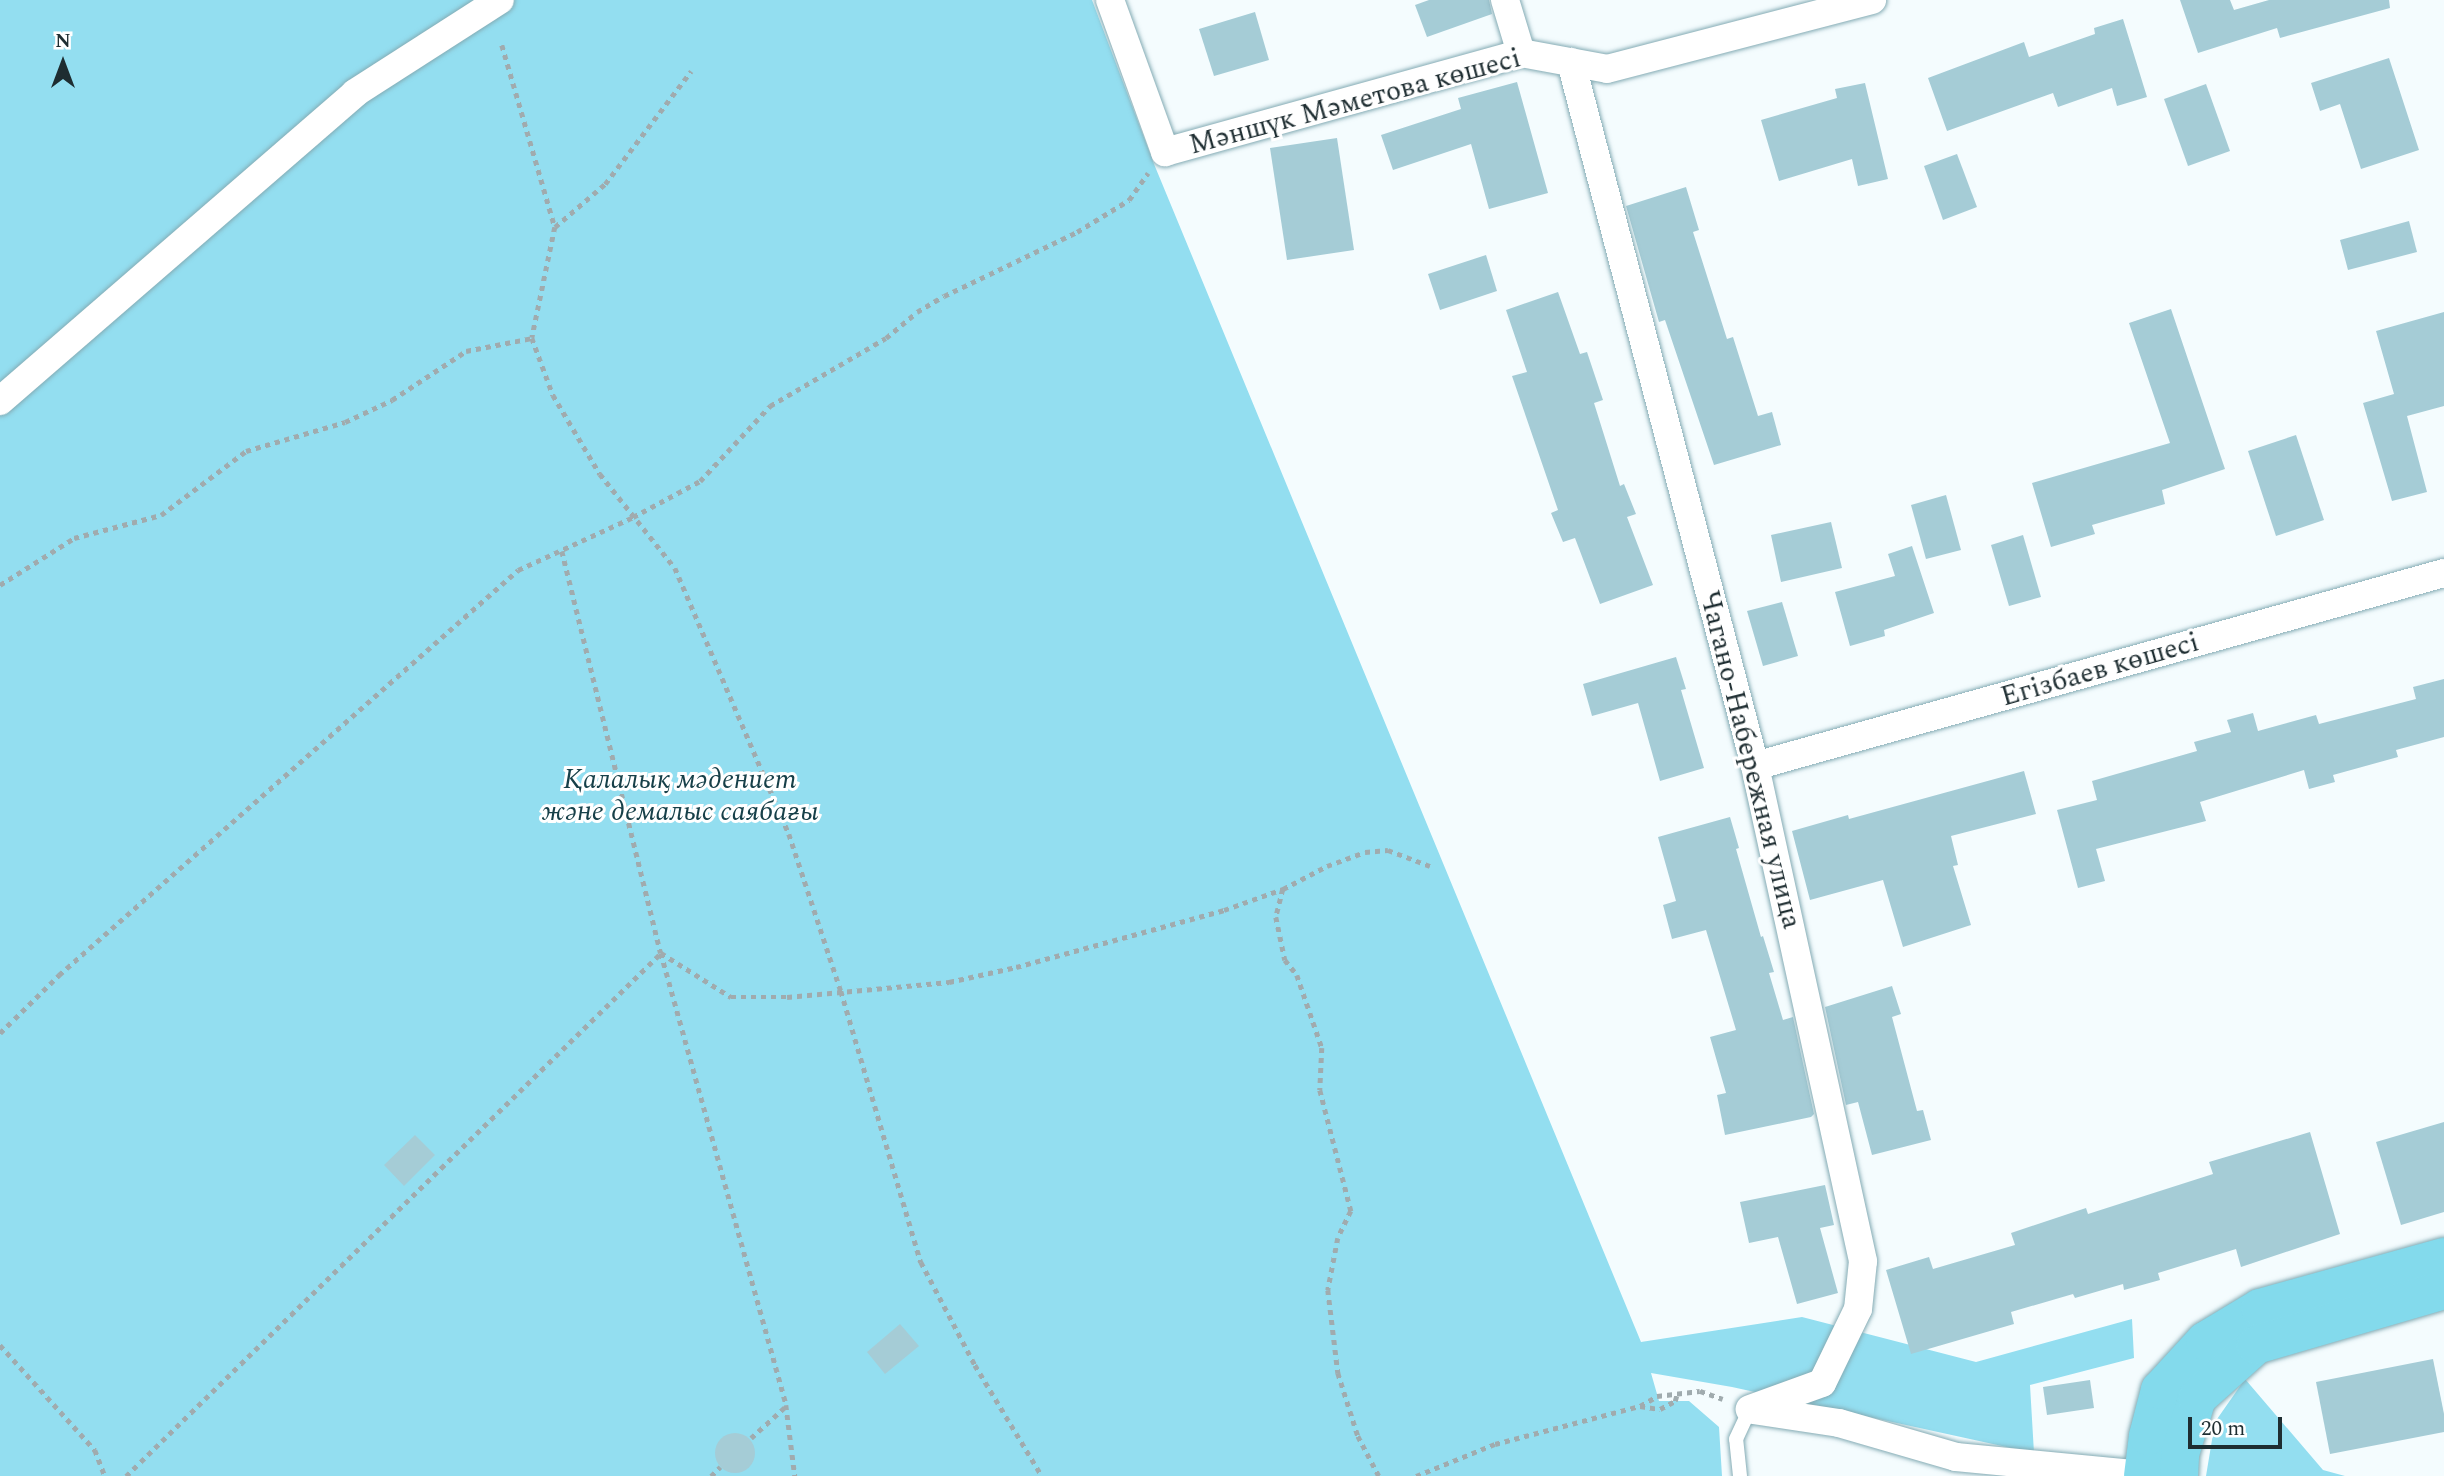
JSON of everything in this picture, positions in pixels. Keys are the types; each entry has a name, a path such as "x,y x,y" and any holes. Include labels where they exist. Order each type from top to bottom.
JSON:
{"main road":[{"path":"2143,1476 2148,1436 2160,1390 2205,1341 2259,1308 2444,1257"},
{"path":"2179,1476 2180,1454 2197,1398 2256,1345 2444,1290"}],"street":[{"path":"0,401 355,93 500,0"},
{"path":"1110,0 1165,152"},
{"path":"1505,0 1521,53"},
{"name":"Мәншүк Мәметова көшесі","path":"1165,152 1521,53 1607,69 1872,0"},
{"name":"Чагано-Набережная улица","path":"1571,62 1755,766 1863,1261 1858,1309 1822,1383 1750,1409"},
{"name":"Егізбаев көшесі","path":"1755,766 2444,573"},
{"path":"1750,1409 1839,1423 1956,1457 2143,1476"}],"lane":[{"path":"1740,1476 1735,1440 1750,1409"}],"path":[{"path":"502,45 555,227 533,338 553,395 600,474 675,568 730,689 789,834 841,991 921,1262 975,1365 1042,1476"},
{"path":"555,227 605,184 691,71"},
{"path":"0,1033 59,975 518,570 633,517 700,481 770,406 886,338 917,312 1077,232 1129,200 1165,152"},
{"path":"0,585 74,538 161,515 246,451 345,422 393,400 466,351 533,338"},
{"path":"562,551 661,953 786,1405 795,1476"},
{"path":"661,953 731,997 787,997 949,982 1016,967 1224,909 1283,889 1327,866 1365,852 1388,850 1430,866"},
{"path":"1283,889 1276,917 1285,960 1297,975 1322,1048 1320,1090 1351,1211 1338,1238 1328,1290 1338,1373 1358,1436 1379,1476"},
{"path":"126,1476 661,953"},
{"path":"0,1345 95,1450 105,1476"},
{"path":"1416,1476 1496,1444 1640,1406 1657,1396 1700,1391 1750,1409"},
{"path":"1640,1406 1660,1409 1675,1401 1677,1394"},
{"path":"751,1438 786,1405"},
{"path":"710,1476 720,1467"}],"green space":[{"name":"Қалалық мәдениет және демалыс саябағы","path":"0,0 1092,0 1154,164 1641,1342 1802,1317 1976,1362 2132,1319 2134,1358 2030,1385 2034,1453 1732,1387 1651,1373 1659,1401 1689,1401 1719,1427 1722,1476 0,1476"},
{"path":"2245,1379 2323,1470 2345,1476 2206,1476 2215,1422"}],"building":[{"path":"1429,0 1489,0 1492,14 1427,37 1415,5"},
{"path":"2180,0 2230,0 2234,10 2269,0 2389,0 2390,8 2280,38 2277,28 2198,53"},
{"path":"1255,12 1269,60 1214,76 1199,29"},
{"path":"2123,19 2147,97 2117,106 2112,88 2058,107 2053,93 1947,131 1928,78 2024,42 2029,57 2095,34 2094,28"},
{"path":"2389,58 2419,150 2361,169 2340,104 2320,111 2311,83"},
{"path":"1517,82 1548,193 1489,209 1471,144 1393,170 1381,135 1461,109 1458,98"},
{"path":"1865,83 1888,179 1858,186 1852,159 1779,181 1761,120 1837,98 1835,89"},
{"path":"2206,84 2230,151 2188,166 2164,99"},
{"path":"1337,138 1354,250 1287,260 1270,148"},
{"path":"1957,154 1977,207 1943,220 1924,166"},
{"path":"1686,187 1699,230 1693,232 1727,339 1733,337 1758,416 1772,412 1781,445 1714,465 1665,320 1659,322 1626,206"},
{"path":"2409,221 2417,252 2348,270 2340,240"},
{"path":"1486,255 1497,291 1440,310 1428,274"},
{"path":"1558,292 1580,354 1587,352 1603,400 1594,403 1620,486 1624,484 1636,514 1627,517 1653,585 1600,604 1575,538 1563,542 1551,513 1558,510 1512,376 1527,372 1506,310"},
{"path":"2171,309 2225,469 2162,490 2165,504 2092,525 2095,534 2051,547 2032,483 2170,443 2129,323"},
{"path":"2444,312 2444,406 2407,416 2427,492 2392,501 2363,403 2394,394 2376,331"},
{"path":"2296,435 2324,520 2276,536 2248,451"},
{"path":"1946,495 1961,550 1926,559 1911,505"},
{"path":"1831,522 1842,568 1781,582 1771,535"},
{"path":"2023,535 2041,597 2009,606 1991,545"},
{"path":"1912,546 1934,613 1884,630 1885,636 1850,646 1835,592 1895,576 1888,554"},
{"path":"1782,602 1798,656 1763,666 1747,611"},
{"path":"1676,657 1686,689 1681,690 1704,768 1660,781 1638,703 1592,716 1583,684"},
{"path":"2444,679 2444,737 2396,750 2398,757 2333,775 2335,782 2309,789 2304,770 2200,802 2206,821 2096,849 2105,881 2078,888 2057,810 2097,800 2092,781 2197,751 2194,742 2231,732 2227,720 2253,713 2258,731 2316,715 2319,724 2416,699 2413,687"},
{"path":"2024,771 2036,814 1951,836 1958,865 1953,866 1971,925 1903,947 1883,880 1810,900 1792,831 1848,815 1849,819"},
{"path":"1730,817 1739,848 1736,849 1774,972 1769,973 1783,1020 1793,1017 1814,1114 1811,1117 1725,1135 1717,1095 1726,1093 1710,1037 1736,1030 1706,930 1672,939 1663,905 1676,901 1658,837"},
{"path":"1892,986 1901,1014 1892,1017 1917,1111 1923,1110 1931,1140 1872,1155 1858,1102 1846,1105 1825,1007"},
{"path":"2444,1122 2444,1212 2401,1225 2376,1142"},
{"path":"2310,1132 2340,1234 2241,1267 2236,1249 2158,1273 2160,1280 2124,1290 2123,1284 2075,1298 2073,1294 2011,1312 2014,1324 1911,1354 1886,1270 1929,1257 1933,1269 2015,1245 2011,1233 2086,1208 2088,1214 2213,1174 2209,1162"},
{"path":"415,1135 435,1155 404,1186 384,1165"},
{"path":"1825,1185 1834,1225 1820,1228 1838,1293 1797,1304 1778,1237 1749,1243 1740,1202"},
{"path":"900,1324 919,1346 885,1374 867,1352"},
{"path":"2433,1359 2444,1414 2444,1432 2330,1454 2316,1382"},
{"path":"2090,1380 2094,1408 2047,1415 2043,1387"},
{"path":"735,1433 743,1434 749,1439 754,1445 754,1461 749,1467 743,1472 735,1473 727,1472 721,1467 716,1461 715,1453 716,1445 721,1439 727,1434"}]}
